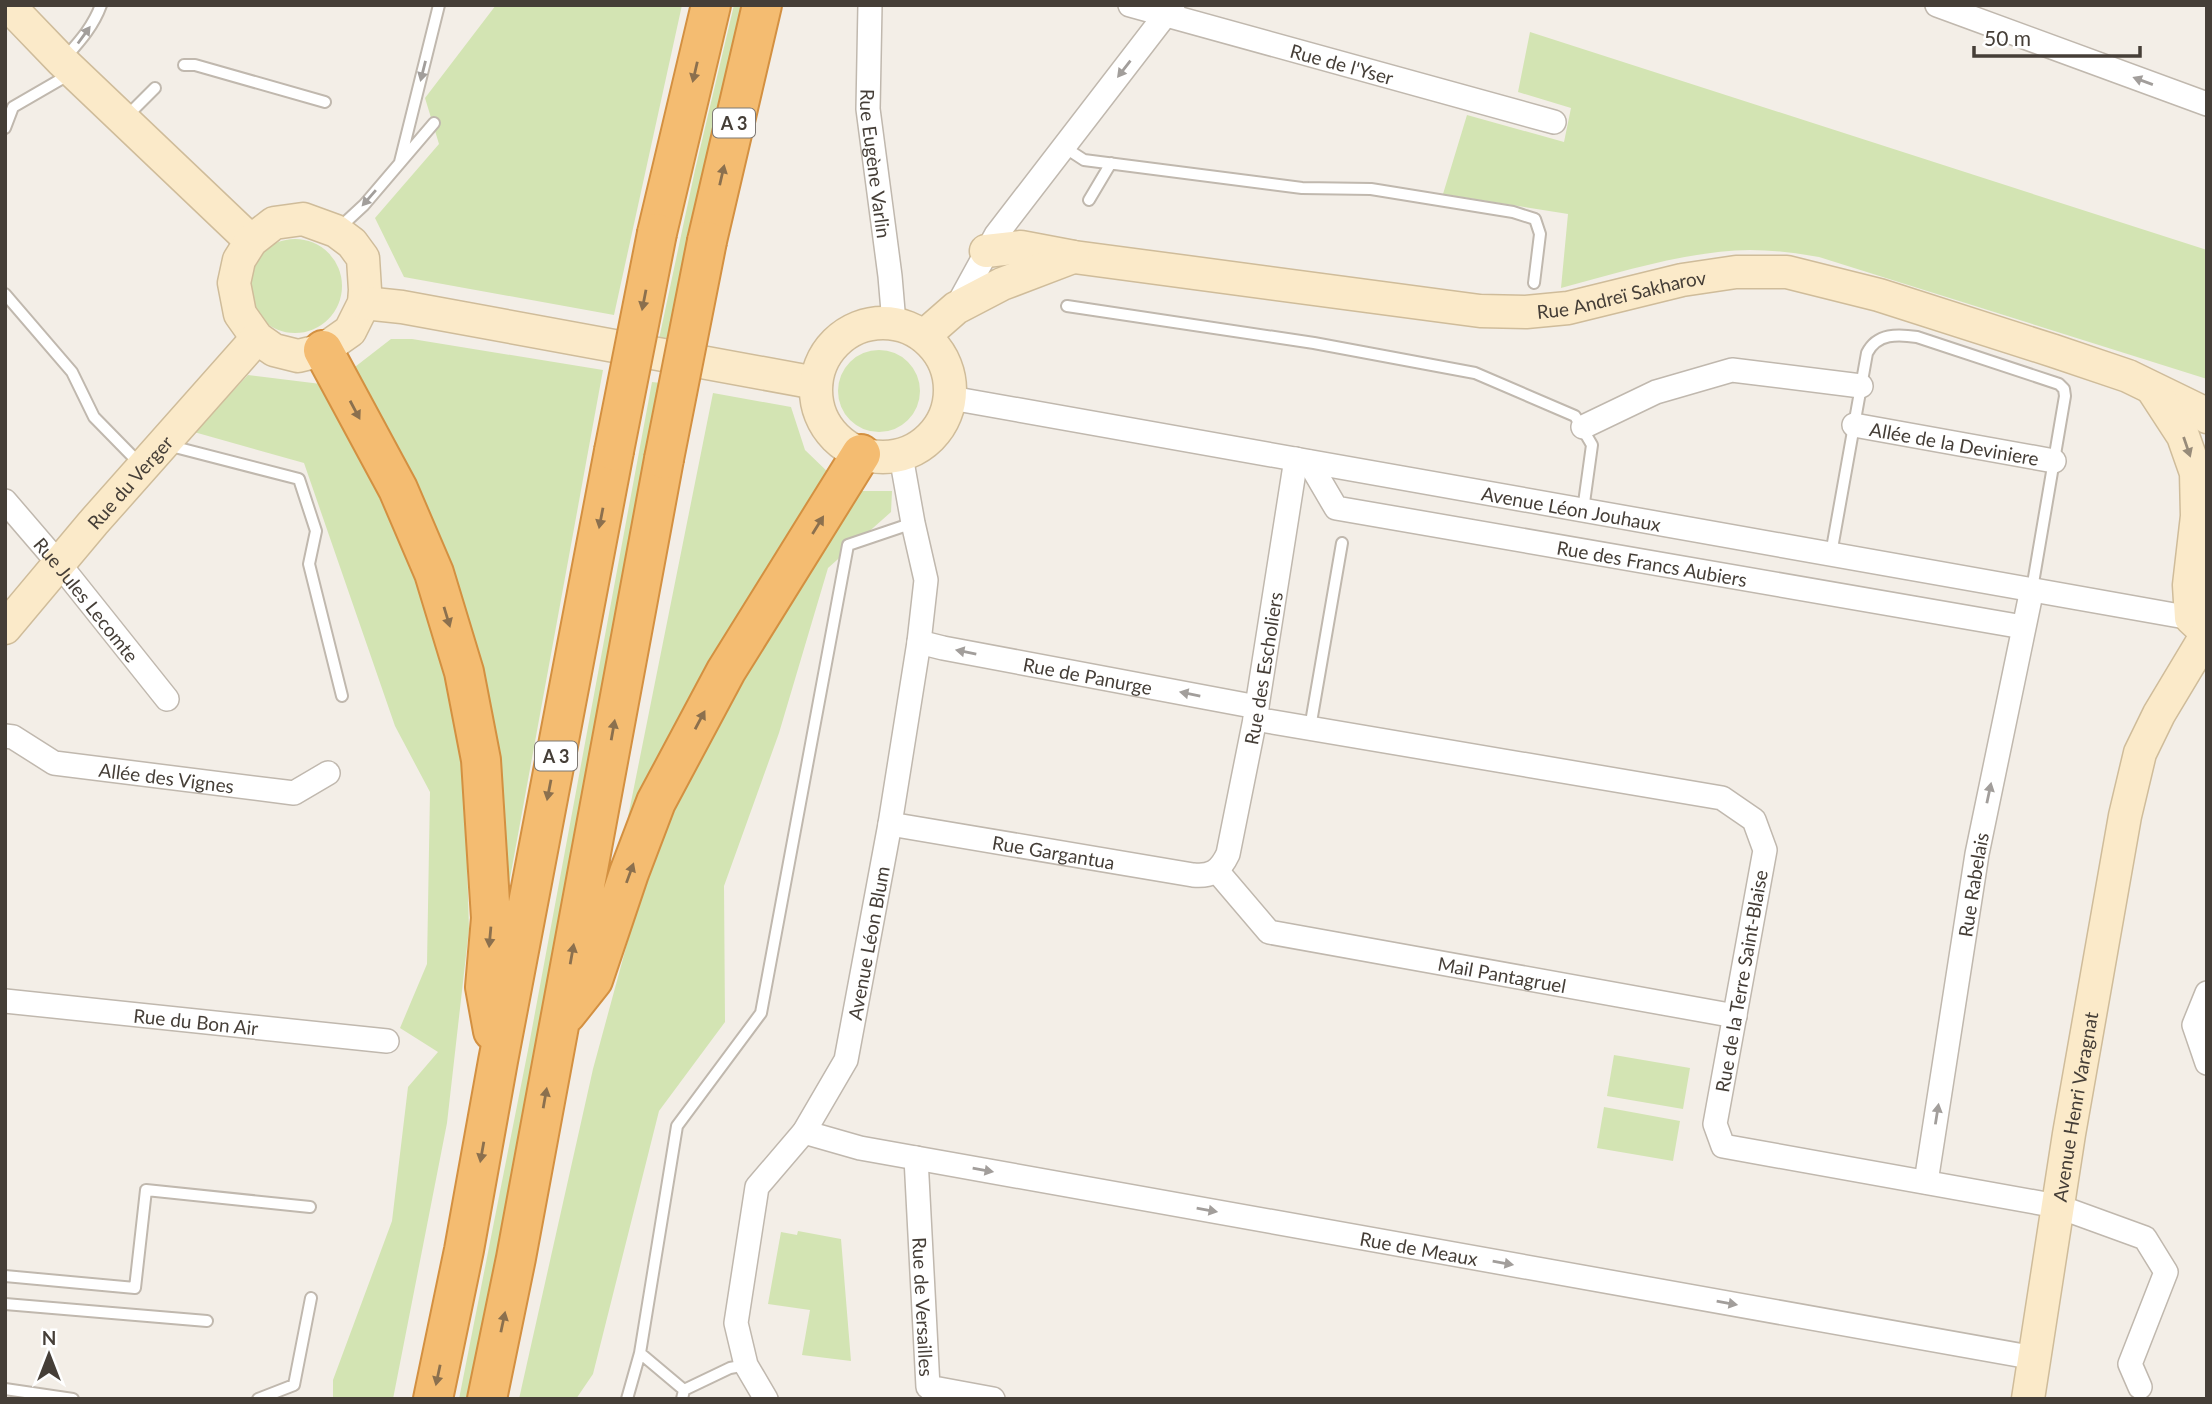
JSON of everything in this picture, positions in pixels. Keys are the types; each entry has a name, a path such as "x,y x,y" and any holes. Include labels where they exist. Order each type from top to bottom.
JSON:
{"highway":[{"name":"A 3","path":"433,1399 464,1250 657,233 711,5"},
{"name":"A 3","path":"486,1399 516,1258 707,241 762,5"},
{"path":"323,350 398,489 434,573 464,672 481,760 491,918 485,988 498,1060"},
{"path":"560,1021 593,981 634,861 663,790 726,671 861,454"}],"street":[{"name":"Rue Eugène Varlin","path":"870,5 868,109 894,323"},
{"name":"Rue de l'Yser","path":"1130,5 1169,10 1554,122"},
{"path":"1938,5 2207,104"},
{"path":"11,6 68,67 251,241"},
{"path":"956,308 1008,256 1021,203 1169,10"},
{"path":"1008,256 1021,203"},
{"path":"303,219 336,231 352,243 363,258 364,303 350,331 323,350 298,356 275,350 257,338 240,314 234,283 239,260 251,241 274,223 303,219"},
{"name":"Rue Andreï Sakharov","path":"1008,256 1074,257 1480,311 1526,312 1568,308 1682,280 1736,272 1787,272 1879,295 2140,383 2202,412 2200,407"},
{"name":"Rue Andreï Sakharov","path":"924,336 956,308 1002,284 1074,257"},
{"path":"364,303 402,307 816,383"},
{"path":"872,323 894,323 909,327 924,336 938,350 947,367 951,398 943,424 932,438 901,456 881,458 861,454 841,443 826,427 817,406 816,383 821,362 833,344 851,330 872,323"},
{"name":"Rue du Verger","path":"5,628 257,338"},
{"path":"1583,427 1656,391 1732,370 1861,386"},
{"path":"2140,383 2183,436 2196,473 2201,530 2198,573 2202,628"},
{"name":"Avenue Léon Jouhaux","path":"951,398 2032,589 2202,628"},
{"name":"Allée de la Deviniere","path":"1854,425 2054,461"},
{"name":"Avenue Léon Blum","path":"766,1399 746,1365 736,1323 757,1186 804,1132 846,1060 890,824 919,642 926,580 901,456"},
{"name":"Rue des Francs Aubiers","path":"1302,461 1336,508 2023,627"},
{"name":"Rue des Escholiers","path":"1217,872 1228,854 1302,461"},
{"name":"Rue Jules Lecomte","path":"5,501 167,699"},
{"name":"Rue Rabelais","path":"1926,1182 1977,854 2032,589"},
{"name":"Avenue Henri Varagnat","path":"2028,1399 2057,1206 2125,816 2140,752 2202,628"},
{"name":"Rue de Panurge","path":"919,642 1256,713"},
{"name":"Avenue Henri Varagnat","path":"2125,816 2154,757 2207,674"},
{"name":"Rue de la Terre Saint-Blaise","path":"1256,713 1310,729 1722,798 1754,820 1765,850 1715,1124 1723,1146 2057,1206 2145,1238 2165,1272 2130,1364 2140,1387"},
{"name":"Allée des Vignes","path":"5,736 13,737 54,763 293,793 328,773"},
{"name":"Rue Gargantua","path":"890,824 1193,875 1208,876 1217,872"},
{"name":"Mail Pantagruel","path":"1217,872 1269,932 1735,1016"},
{"path":"2207,993 2194,1025 2207,1063"},
{"name":"Rue du Bon Air","path":"5,1001 387,1041"},
{"name":"Rue de Meaux","path":"804,1132 860,1148 2035,1358"},
{"name":"Rue de Versailles","path":"916,1158 929,1393 993,1399"}],"lane":[{"path":"5,128 13,107 68,67 101,5"},
{"path":"400,162 439,5"},
{"path":"184,65 195,65 325,102"},
{"path":"123,120 155,88"},
{"path":"336,231 364,205 434,123"},
{"path":"1064,147 1084,160 1302,188 1371,189 1513,212 1535,219 1540,234 1534,283"},
{"path":"1089,200 1111,163"},
{"path":"5,294 72,372 94,418 153,456 299,479 316,531 309,564 342,696"},
{"path":"1067,306 1314,343 1475,373 1575,416 1592,444 1583,510"},
{"path":"1831,554 1867,353 1870,346 1877,341 1895,334 1917,337 2059,384 2064,389 2032,589"},
{"path":"627,1399 640,1353 677,1126 761,1013 848,545 913,523"},
{"path":"1310,729 1342,543"},
{"path":"5,1276 135,1288 146,1190 310,1207"},
{"path":"258,1399 294,1385 311,1298"},
{"path":"5,1304 207,1321"},
{"path":"640,1353 683,1395 730,1368 746,1365"},
{"path":"5,1389 73,1399"}],"green space":[{"path":"496,5 682,5 614,315 404,277 375,218 439,144 425,98"},
{"path":"734,5 744,5 668,340 659,339 695,170"},
{"path":"1530,32 2207,250 2207,379 1819,257 1802,254 1750,250 1702,254 1654,263 1561,288 1568,214 1443,194 1467,115 1564,142 1571,108 1518,92"},
{"path":"295,239 313,243 328,253 338,268 342,286 338,304 328,319 313,329 295,333 277,329 262,319 252,304 248,286 252,268 262,253 277,243"},
{"path":"391,339 412,339 603,370 502,922 499,776 351,370"},
{"path":"871,350 887,350 902,357 913,368 920,383 917,407 908,420 887,432 871,432 856,425 845,414 838,399 838,383 845,368 856,357"},
{"path":"248,375 329,385 432,616 464,760 469,929 447,1123 393,1399 333,1399 333,1380 392,1221 408,1087 438,1052 400,1028 427,964 430,792 395,726 304,463 194,432"},
{"path":"652,382 661,383 533,1068 468,1399 459,1399 529,1045"},
{"path":"713,393 791,407 805,450 832,476 623,842"},
{"path":"859,491 892,491 891,512 828,568 779,733 724,886 725,1022 659,1111 593,1374 576,1399 519,1399 593,1069 637,907 689,771 755,651"},
{"path":"1614,1055 1690,1068 1683,1109 1607,1096"},
{"path":"1604,1107 1680,1121 1673,1161 1597,1148"},
{"path":"798,1231 841,1239 851,1361 802,1355 810,1310 768,1304 781,1232 797,1235"}]}
